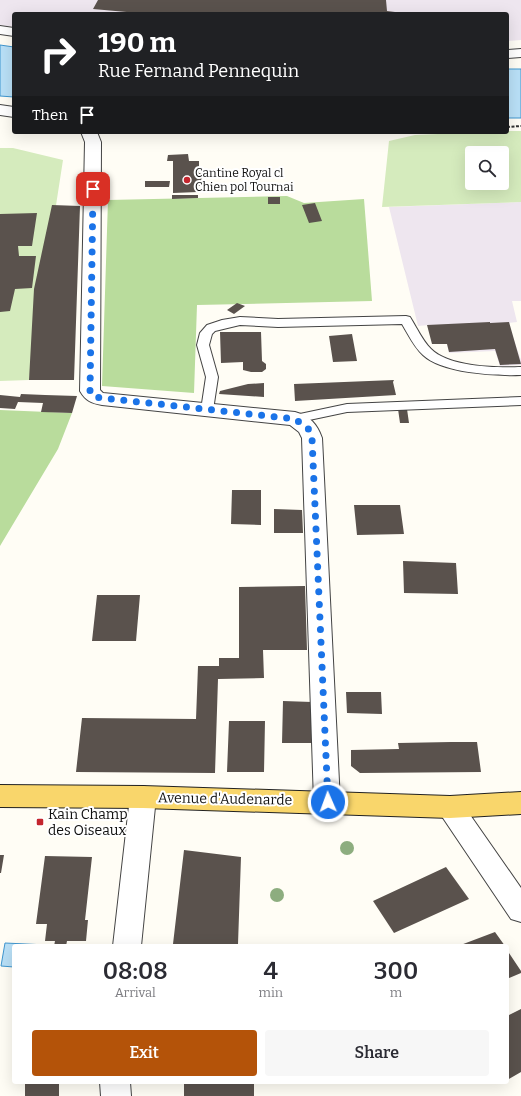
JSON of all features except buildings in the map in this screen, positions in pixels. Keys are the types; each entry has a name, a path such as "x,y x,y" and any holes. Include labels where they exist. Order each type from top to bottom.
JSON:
{"main road":[{"name":"Avenue d'Audenarde","path":"0,796 143,797 450,807 521,803"}],"street":[{"path":"0,30 12,32"},
{"path":"509,54 521,53"},
{"path":"0,110 12,112"},
{"path":"90,134 93,142 90,392 94,397 102,399 295,419 308,428 312,438 328,802"},
{"path":"127,944 143,797"},
{"path":"450,807 521,910"},
{"path":"115,1084 116,1096"}],"lane":[{"path":"207,410 212,377 204,345 206,334 211,328 222,324 240,321 278,323 411,319 427,352 439,359 470,368 506,372 521,371"},
{"path":"295,419 347,408 521,401"}],"path":[{"path":"509,127 521,126"}],"shaded area":[{"path":"0,0 521,0 521,40 509,41 509,12 12,12 12,27 0,25"},
{"path":"521,202 521,301 512,301 517,322 508,323 521,360 521,365 500,366 495,351 449,353 447,344 433,344 429,325 418,326 389,207"}],"green space":[{"path":"509,131 521,131 521,202 382,207 389,141 415,135 509,134"},
{"path":"0,148 13,148 63,160 29,380 0,381"},
{"path":"287,196 304,203 364,199 372,301 197,305 194,393 102,386 108,200"},
{"path":"0,410 72,413 58,449 0,546"}],"water":[{"path":"0,45 12,47 12,97 0,96"},
{"path":"509,69 521,69 521,118 509,118"},
{"path":"5,943 26,944 12,944 12,967 1,966"}],"place":[{"name":"Cantine Royal cl Chien pol Tournai","path":"187,180"},
{"name":"Kain Champ des Oiseaux","path":"40,822"}],"route":[{"path":"93,189 90,392 94,397 295,419 308,428 312,438 328,802"}]}
